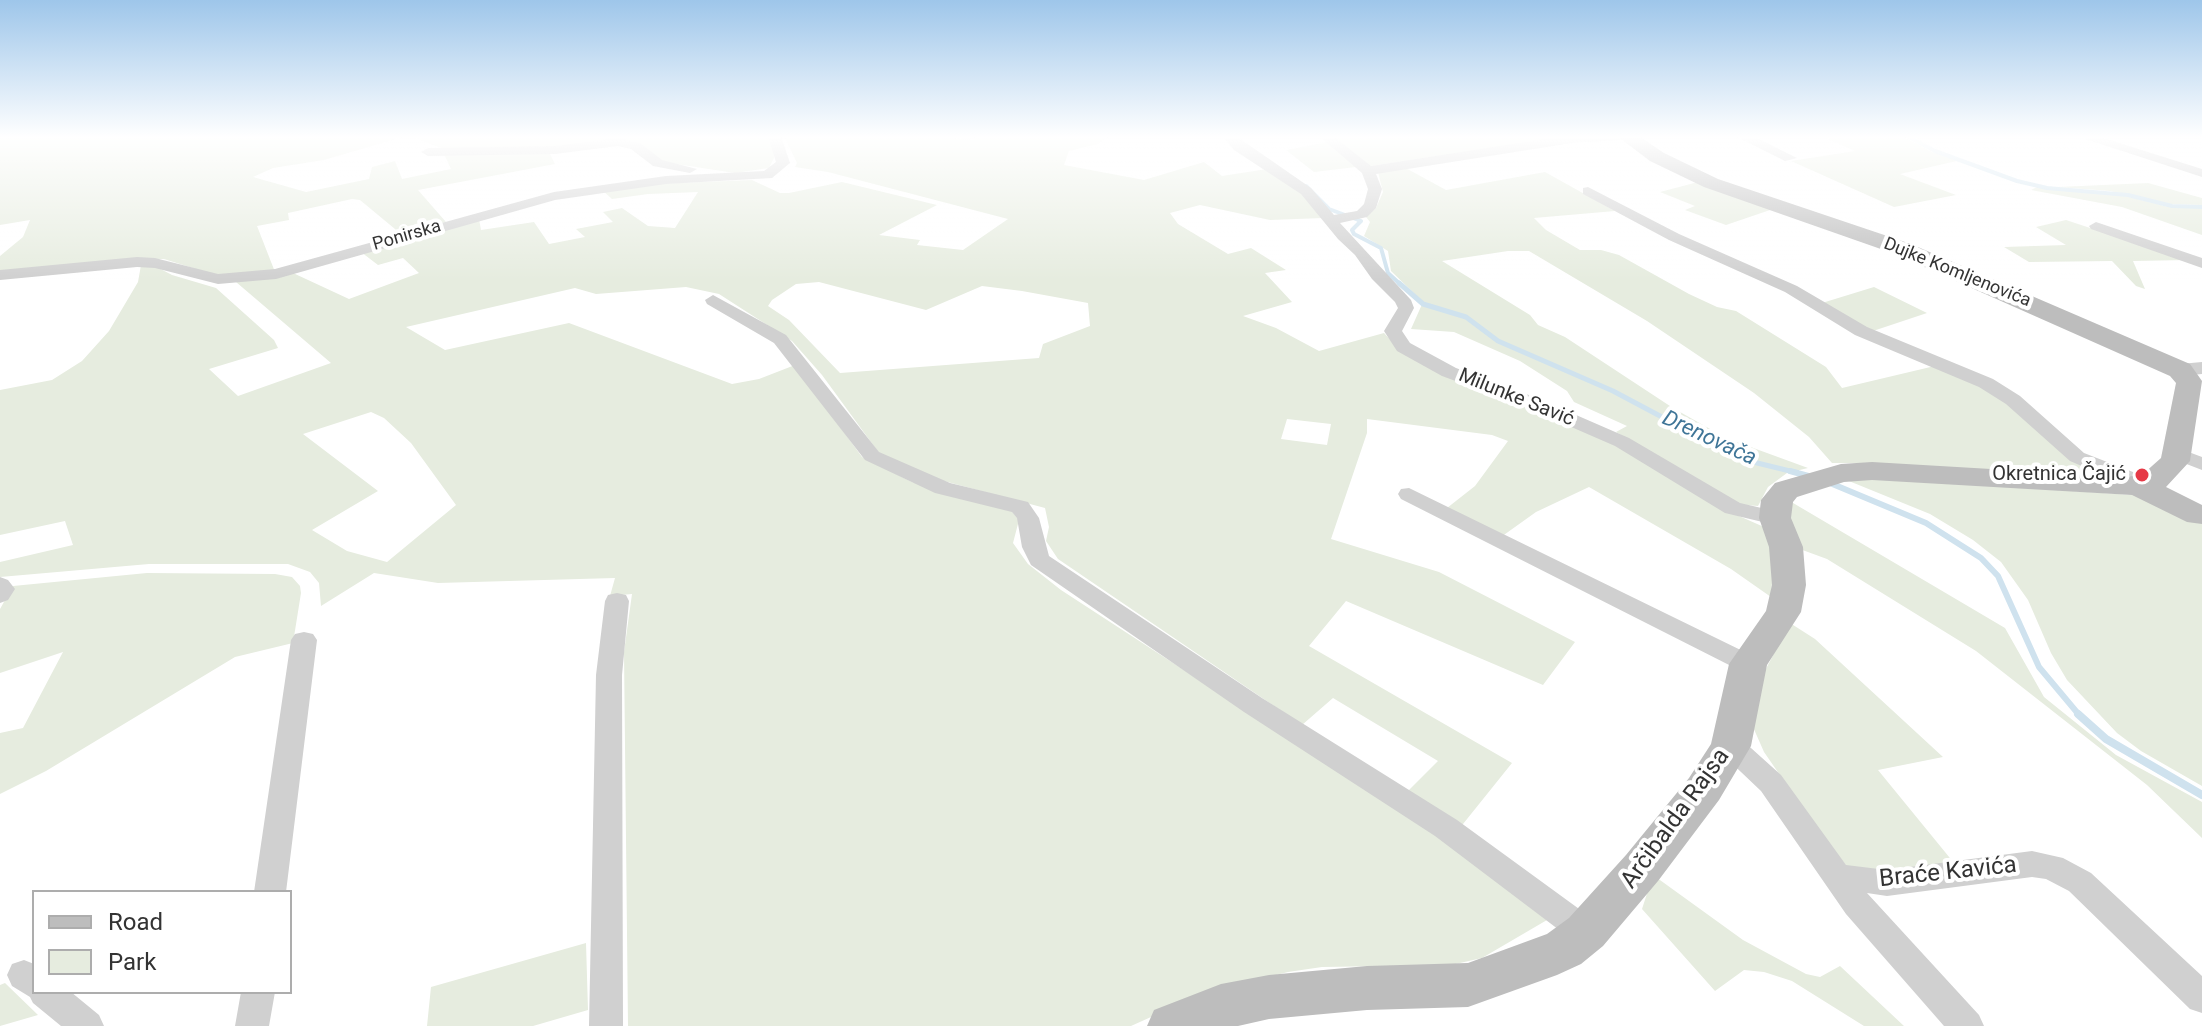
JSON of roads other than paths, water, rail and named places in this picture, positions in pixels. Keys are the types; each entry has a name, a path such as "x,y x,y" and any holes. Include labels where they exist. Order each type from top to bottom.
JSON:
{"street":[{"name":"Ponirska","path":"0,275 137,262 155,263 218,279 265,276 554,196 639,184"},
{"name":"Milunke Savić","path":"1295,184 1345,218 1343,236 1403,300 1406,308 1393,331 1396,341 1403,347 1449,372 1530,402 1622,442 1733,508 1775,518"},
{"path":"1345,218 1368,210 1374,196 1373,184"},
{"name":"Dujke Komljenovića","path":"1714,184 1915,254 2191,369 2177,443 2190,459"},
{"path":"1588,191 1674,237 1791,289 1861,331 1979,378 2013,400 2077,457 2140,484 2198,515"},
{"path":"2096,226 2202,263"},
{"path":"713,300 780,339 872,456 943,488 1020,507 1028,518 1033,547 1039,560 1253,705 1446,828 1586,932"},
{"path":"1775,518 1777,500 1786,490 1817,479 1872,471 2100,487 2140,484 2190,459"},
{"path":"1409,494 1748,664"},
{"name":"Arčibalda Rajsa","path":"1172,1026 1221,1007 1269,997 1339,990 1468,985 1540,960 1564,949 1586,932 1642,868 1704,789 1731,746 1748,664 1783,612 1789,585 1786,547 1775,518"},
{"path":"0,585 3,589 0,595"},
{"path":"606,1026 609,675 617,601"},
{"path":"270,890 304,640"},
{"name":"Braće Kavića","path":"1731,746 1771,783 1877,930 1967,1026"},
{"name":"Braće Kavića","path":"1837,877 1887,883 2032,864 2052,867 2090,891 2202,998"},
{"path":"48,994 87,1026"},
{"path":"252,1026 258,994"}],"waterway":[{"path":"2029,184 2128,195 2172,206 2202,207"},
{"name":"Drenovača","path":"1306,186 1329,209 1361,221 1352,230 1354,234 1381,248 1388,273 1401,285"},
{"name":"Drenovača","path":"1399,283 1423,304 1466,317 1498,341 1613,391 1741,459 1791,471"},
{"name":"Drenovača","path":"1791,471 1798,473"},
{"name":"Drenovača","path":"1791,471 1812,477"},
{"name":"Drenovača","path":"1830,483 1926,523 1981,558 1998,576 2039,667 2079,715"},
{"name":"Drenovača","path":"2079,715 2106,739 2202,795"}],"place":[{"name":"Okretnica Čajić","path":"2142,475"}]}
